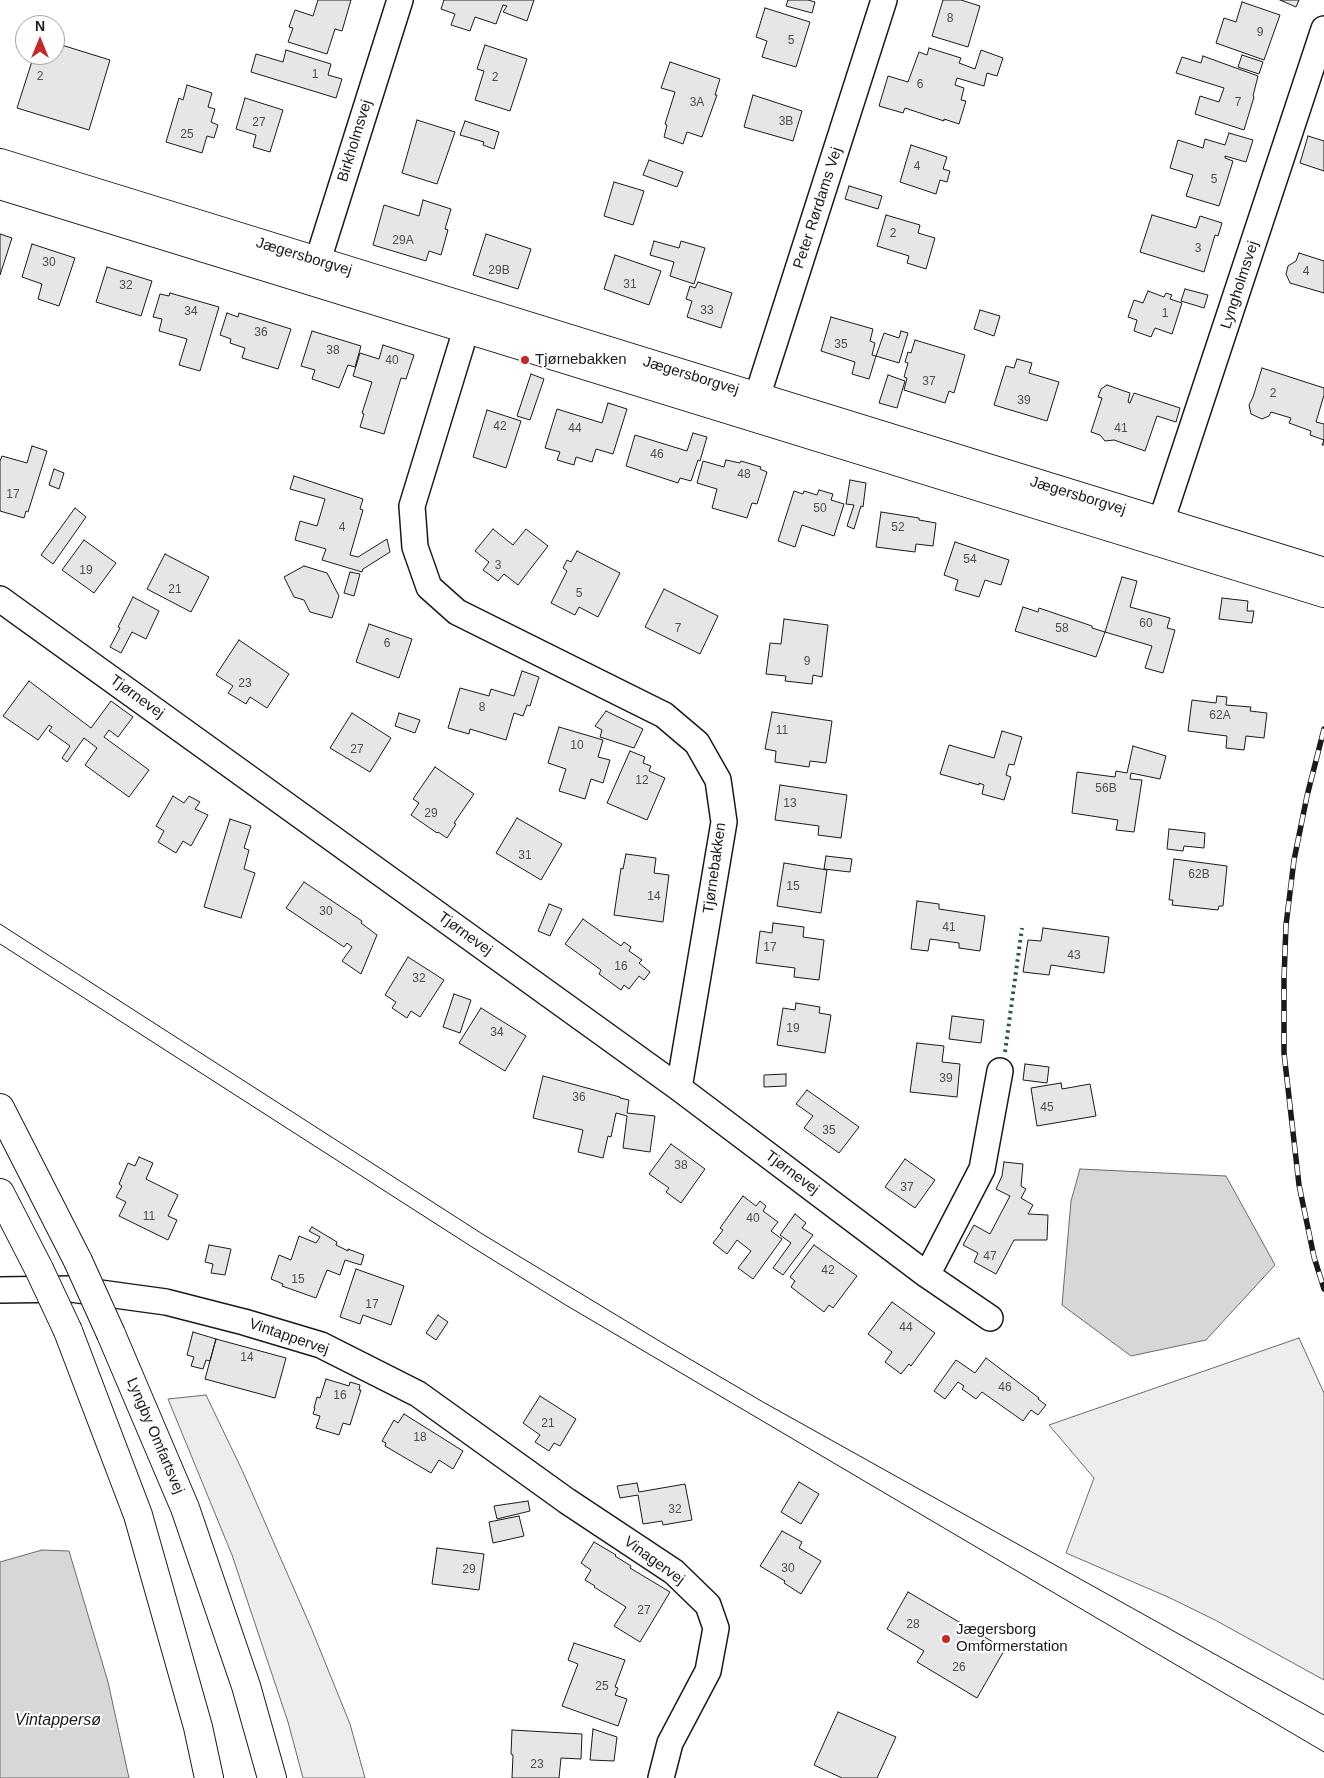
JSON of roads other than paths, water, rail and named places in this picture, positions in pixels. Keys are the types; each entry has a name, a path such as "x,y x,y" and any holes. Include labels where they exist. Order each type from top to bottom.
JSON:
{"main road":[{"name":"Jægersborgvej","path":"0,163 315,271 1158,531 1324,593"},
{"name":"Jægersborgvej","path":"0,184 315,271"},
{"name":"Jægersborgvej","path":"1158,531 1324,572"},
{"name":"Lyngby Omfartsvej","path":"0,1108 78,1261 185,1508 246,1686 272,1778"},
{"path":"0,1193 39,1268 68,1331 138,1515 198,1727 207,1778"}],"street":[{"name":"Birkholmsvej","path":"315,271 400,0"},
{"name":"Peter Rørdams Vej","path":"754,406 884,0"},
{"name":"Lyngholmsvej","path":"1158,531 1324,29"},
{"name":"Tjørnebakken","path":"469,319 412,506 415,547 429,587 457,612 664,715 697,743 718,780 724,822 679,1088"},
{"name":"Tjørnevej","path":"0,599 679,1088 927,1274 990,1318"},
{"path":"927,1274 982,1169 1000,1071"},
{"name":"Vintappervej","path":"0,1290 71,1289 166,1302 244,1322 321,1345 418,1394 567,1501"},
{"name":"Vinagervej","path":"567,1501 674,1572 708,1605 711,1613 716,1628 708,1671 670,1743 661,1778"}],"water":[{"path":"1080,1169 1226,1176 1275,1265 1206,1340 1131,1356 1062,1305 1071,1201"},
{"name":"Vintappersø","path":"42,1550 69,1551 108,1682 129,1778 0,1778 0,1562"}],"tram line":[{"path":"0,924 484,1235 666,1345 763,1402 1324,1715"},
{"path":"0,944 564,1304 1324,1752"}],"railway":[{"path":"1324,729 1307,796 1294,860 1286,925 1284,979 1284,1053 1299,1185 1314,1257 1324,1289"}],"place":[{"name":"Tjørnebakken","path":"525,360"},
{"name":"Jægersborg Omformerstation","path":"946,1639"}]}
